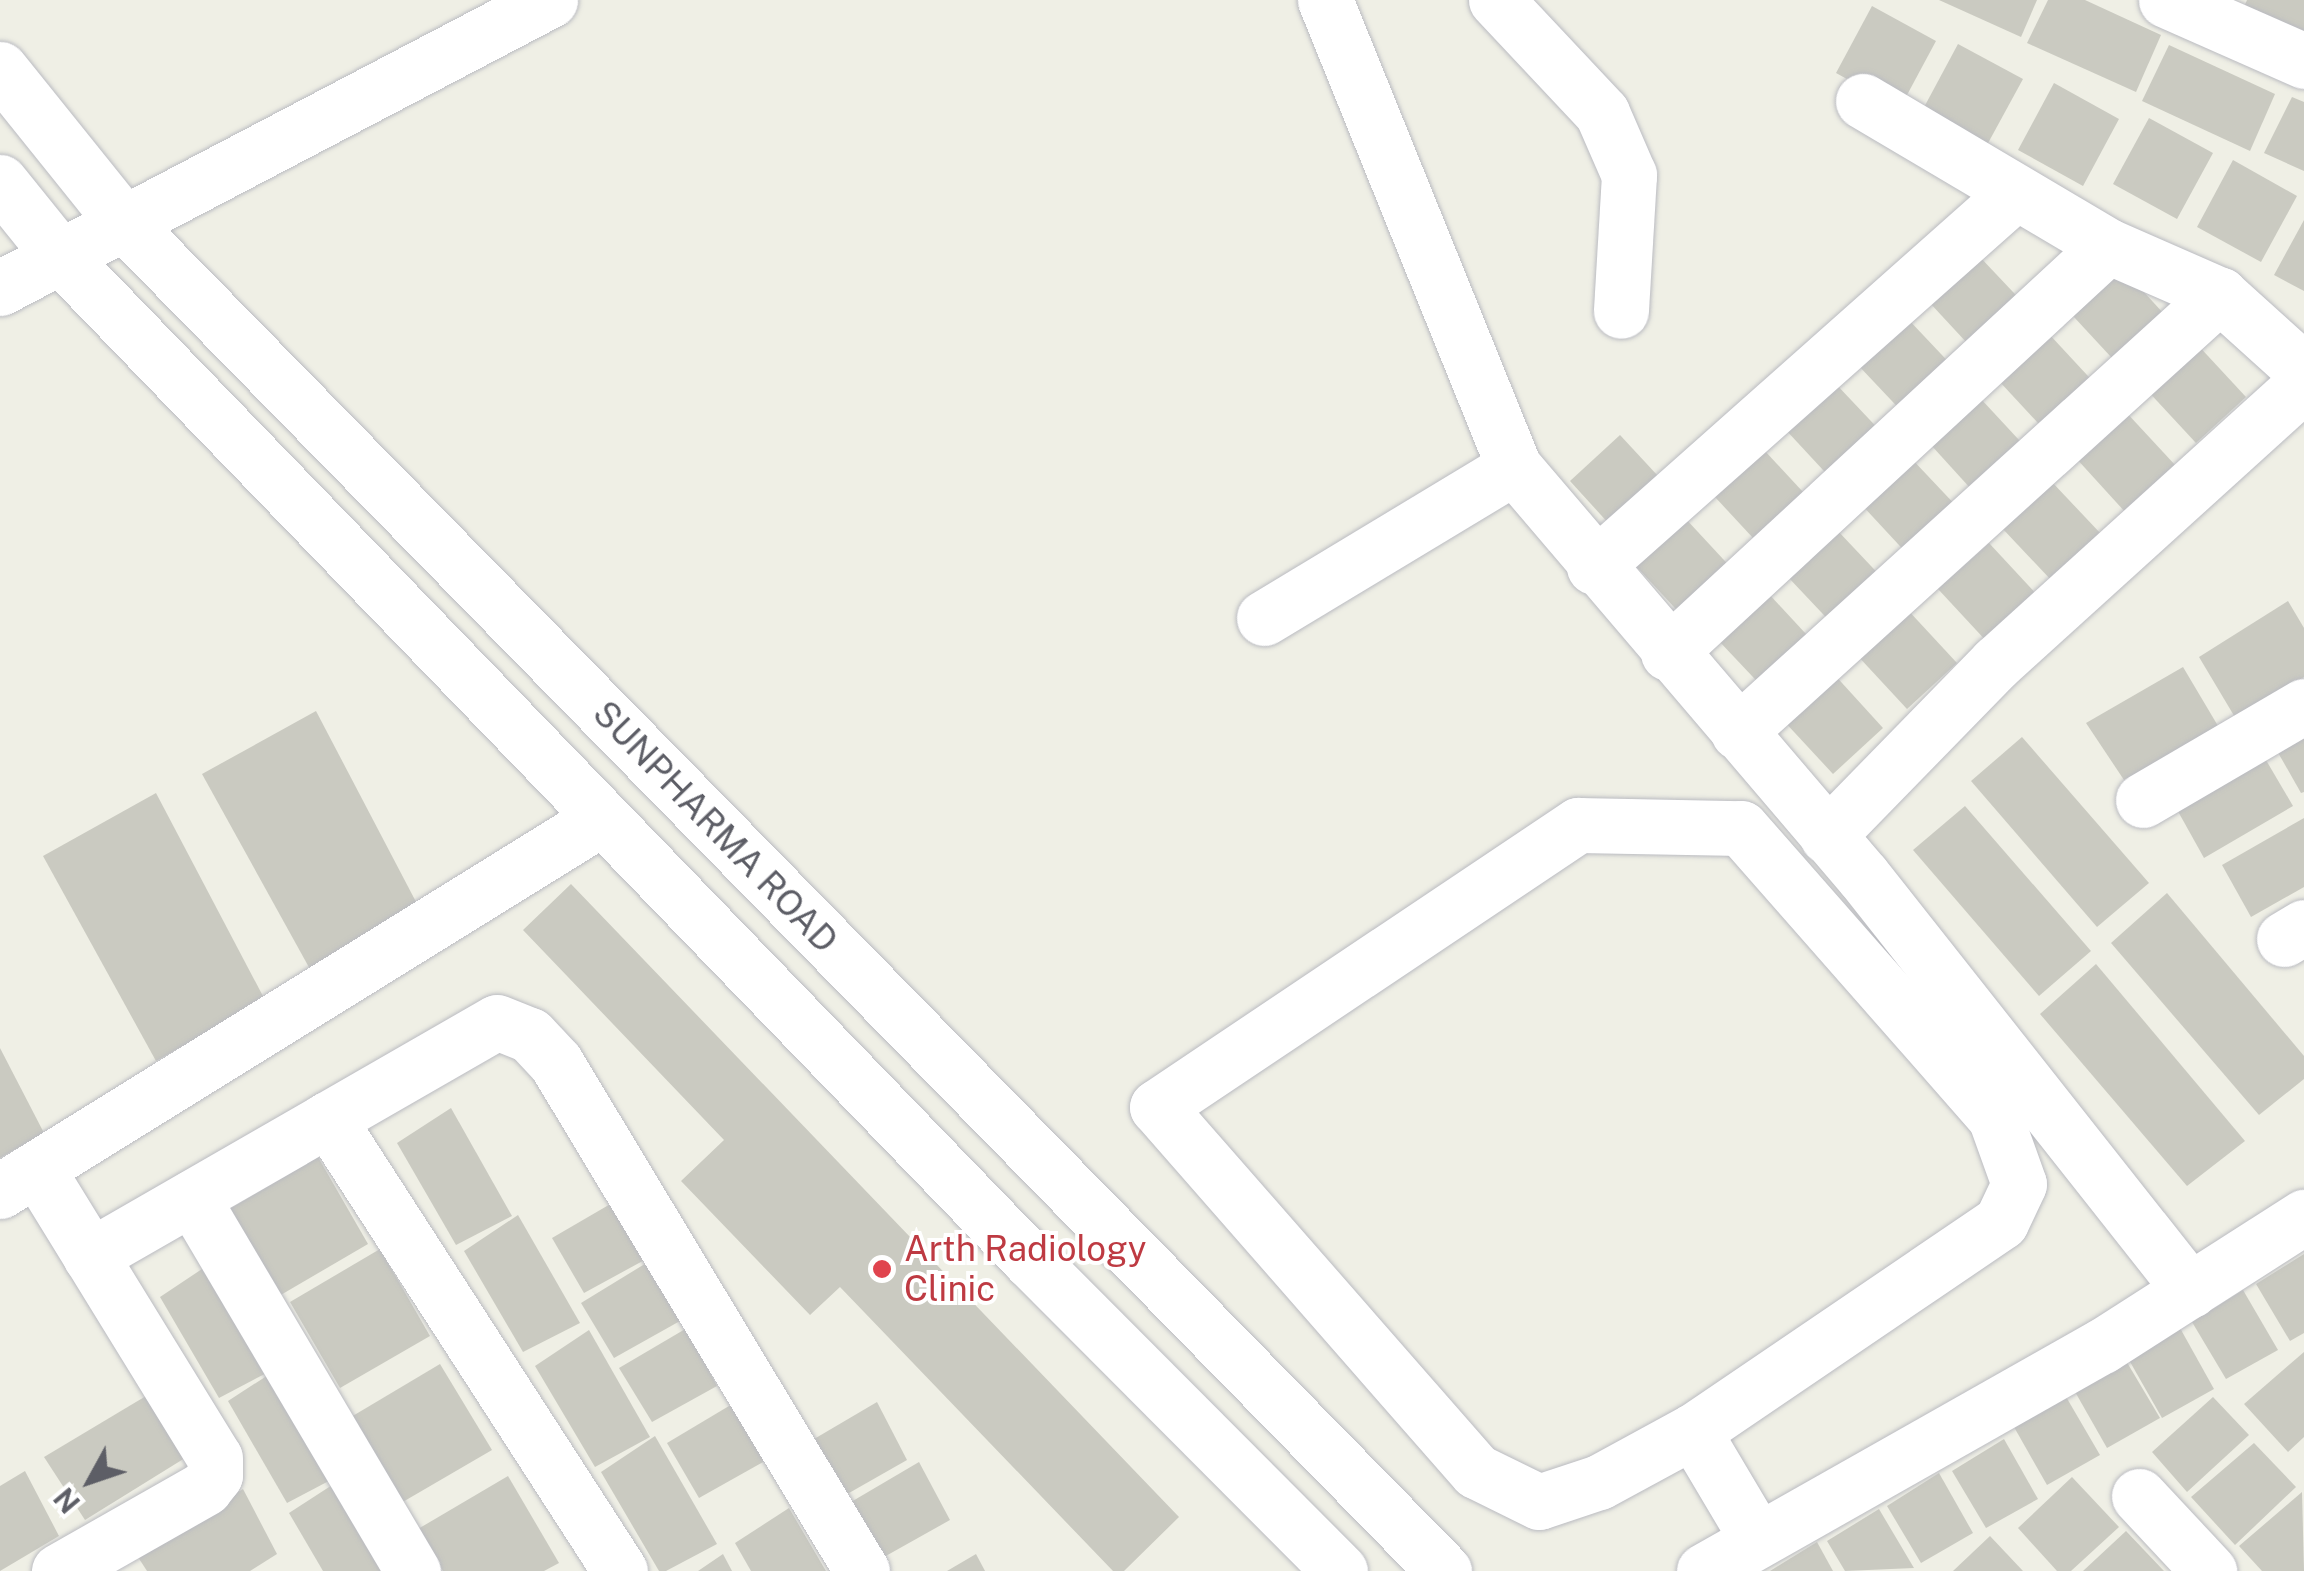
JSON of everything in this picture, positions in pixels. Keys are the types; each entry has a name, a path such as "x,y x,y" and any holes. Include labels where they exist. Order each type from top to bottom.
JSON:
{"street":[{"path":"0,288 550,0"},
{"path":"1324,0 1514,466 1594,567 1827,836 2190,1290"},
{"path":"1496,0 1602,113 1628,175 1621,311"},
{"path":"2166,0 2224,12 2304,60"},
{"name":"SUNPHARMA ROAD","path":"0,70 122,222 1444,1571"},
{"path":"1862,101 2108,246 2220,294 2304,371"},
{"path":"0,182 59,255 602,818 1340,1571"},
{"path":"1594,567 2014,194"},
{"path":"1668,653 2108,246"},
{"path":"1738,732 2220,294"},
{"path":"1827,836 1996,663 2304,384"},
{"path":"1264,618 1514,466"},
{"path":"2143,800 2304,706"},
{"path":"58,1571 205,1488 215,1476 216,1458 90,1256 19,1180 602,818"},
{"path":"1578,826 1740,828 1995,1117 2019,1184 2001,1222 1693,1431 1599,1482 1539,1502 1476,1471 1158,1107 1578,826"},
{"path":"90,1256 497,1022 530,1035 556,1063 862,1571"},
{"path":"328,1119 620,1571"},
{"path":"192,1198 413,1571"},
{"path":"1704,1571 1756,1537 2102,1346 2304,1218"},
{"path":"1693,1431 1756,1537"},
{"path":"2139,1496 2209,1571"}],"building":[{"path":"1939,0 2037,0 2021,37"},
{"path":"2048,0 2085,0 2161,35 2136,92 2027,43"},
{"path":"2247,0 2304,0 2304,35 2239,18"},
{"path":"1872,6 1936,41 1900,108 1836,73"},
{"path":"1958,44 2023,79 1987,145 1922,111"},
{"path":"2169,45 2275,94 2250,151 2142,101"},
{"path":"2054,83 2119,119 2083,186 2018,150"},
{"path":"2292,97 2304,102 2304,171 2264,153"},
{"path":"2149,118 2213,153 2177,219 2113,184"},
{"path":"2233,160 2297,196 2261,262 2197,227"},
{"path":"2304,220 2304,291 2274,275"},
{"path":"1979,256 2030,310 1980,357 1929,302"},
{"path":"2123,269 2174,325 2124,371 2073,316"},
{"path":"1907,318 1958,372 1908,418 1857,364"},
{"path":"2049,334 2100,389 2050,436 1999,381"},
{"path":"2195,342 2246,397 2196,443 2145,388"},
{"path":"1835,383 1886,437 1836,484 1785,429"},
{"path":"1981,399 2032,454 1981,500 1931,445"},
{"path":"2125,411 2176,466 2126,513 2075,457"},
{"path":"1620,435 1671,490 1621,537 1570,481"},
{"path":"1765,451 1816,506 1766,552 1715,497"},
{"path":"1910,457 1961,511 1911,558 1860,503"},
{"path":"2051,481 2102,535 2052,581 2001,527"},
{"path":"1685,518 1736,573 1686,620 1635,565"},
{"path":"1837,530 1888,584 1838,630 1787,576"},
{"path":"1989,543 2039,597 1989,644 1938,589"},
{"path":"1768,593 1819,648 1769,694 1718,640"},
{"path":"2288,601 2304,628 2304,677 2236,719 2199,657"},
{"path":"1906,608 1957,663 1907,709 1856,654"},
{"path":"2183,667 2221,731 2126,783 2086,723"},
{"path":"1832,672 1883,728 1833,774 1782,719"},
{"path":"316,711 425,919 316,980 202,774"},
{"path":"2304,723 2304,792 2301,793 2272,742"},
{"path":"2022,737 2149,883 2097,927 1971,781"},
{"path":"2263,755 2293,806 2204,858 2175,806"},
{"path":"156,793 265,1000 156,1061 43,856"},
{"path":"1965,806 2091,951 2039,996 1913,850"},
{"path":"2304,818 2304,887 2251,917 2222,865"},
{"path":"571,884 1179,1517 1124,1571 1113,1571 840,1287 810,1315 681,1181 724,1140 523,930"},
{"path":"2167,893 2304,1056 2304,1079 2259,1115 2111,943"},
{"path":"2096,964 2245,1141 2187,1186 2040,1014"},
{"path":"0,1048 44,1133 0,1158"},
{"path":"451,1108 512,1216 456,1245 397,1143"},
{"path":"318,1157 368,1244 279,1296 228,1210"},
{"path":"619,1199 650,1257 584,1293 552,1238"},
{"path":"518,1215 580,1323 523,1352 464,1251"},
{"path":"380,1249 430,1336 340,1388 290,1302"},
{"path":"2304,1254 2304,1333 2290,1341 2256,1284"},
{"path":"214,1261 276,1368 219,1398 160,1297"},
{"path":"648,1262 680,1321 614,1358 581,1303"},
{"path":"2243,1290 2278,1350 2226,1379 2192,1322"},
{"path":"687,1328 717,1386 652,1422 619,1368"},
{"path":"2180,1328 2214,1389 2162,1418 2129,1360"},
{"path":"589,1330 650,1437 595,1467 535,1366"},
{"path":"2304,1352 2304,1437 2288,1452 2244,1404"},
{"path":"2125,1359 2160,1418 2107,1448 2074,1390"},
{"path":"440,1364 492,1450 401,1503 351,1417"},
{"path":"282,1366 344,1473 287,1503 228,1401"},
{"path":"151,1393 185,1458 85,1520 44,1457"},
{"path":"2065,1395 2100,1455 2047,1485 2014,1427"},
{"path":"2213,1397 2249,1435 2187,1492 2152,1452"},
{"path":"877,1402 907,1460 842,1497 809,1442"},
{"path":"734,1403 765,1461 699,1498 667,1443"},
{"path":"655,1436 717,1544 666,1571 659,1571 601,1472"},
{"path":"2004,1439 2038,1499 1986,1528 1952,1471"},
{"path":"2254,1443 2296,1487 2235,1545 2191,1497"},
{"path":"919,1462 950,1520 884,1557 851,1502"},
{"path":"25,1471 59,1536 0,1571 0,1486"},
{"path":"1939,1473 1973,1533 1921,1563 1887,1506"},
{"path":"508,1476 559,1563 544,1571 443,1571 418,1529"},
{"path":"2072,1477 2119,1527 2071,1571 2057,1571 2018,1528"},
{"path":"343,1478 397,1571 323,1571 289,1513"},
{"path":"243,1489 277,1554 250,1571 147,1571 136,1554"},
{"path":"2302,1492 2304,1571 2262,1571 2239,1546"},
{"path":"789,1508 826,1571 751,1571 735,1543"},
{"path":"1879,1509 1914,1568 1845,1571 1827,1541"},
{"path":"2126,1531 2164,1571 2083,1571"},
{"path":"1990,1536 2023,1571 1953,1571"},
{"path":"1817,1542 1833,1571 1770,1571"},
{"path":"723,1554 732,1571 698,1571"},
{"path":"976,1554 985,1571 947,1571"}],"place":[{"name":"Arth Radiology Clinic","path":"882,1269"}]}
